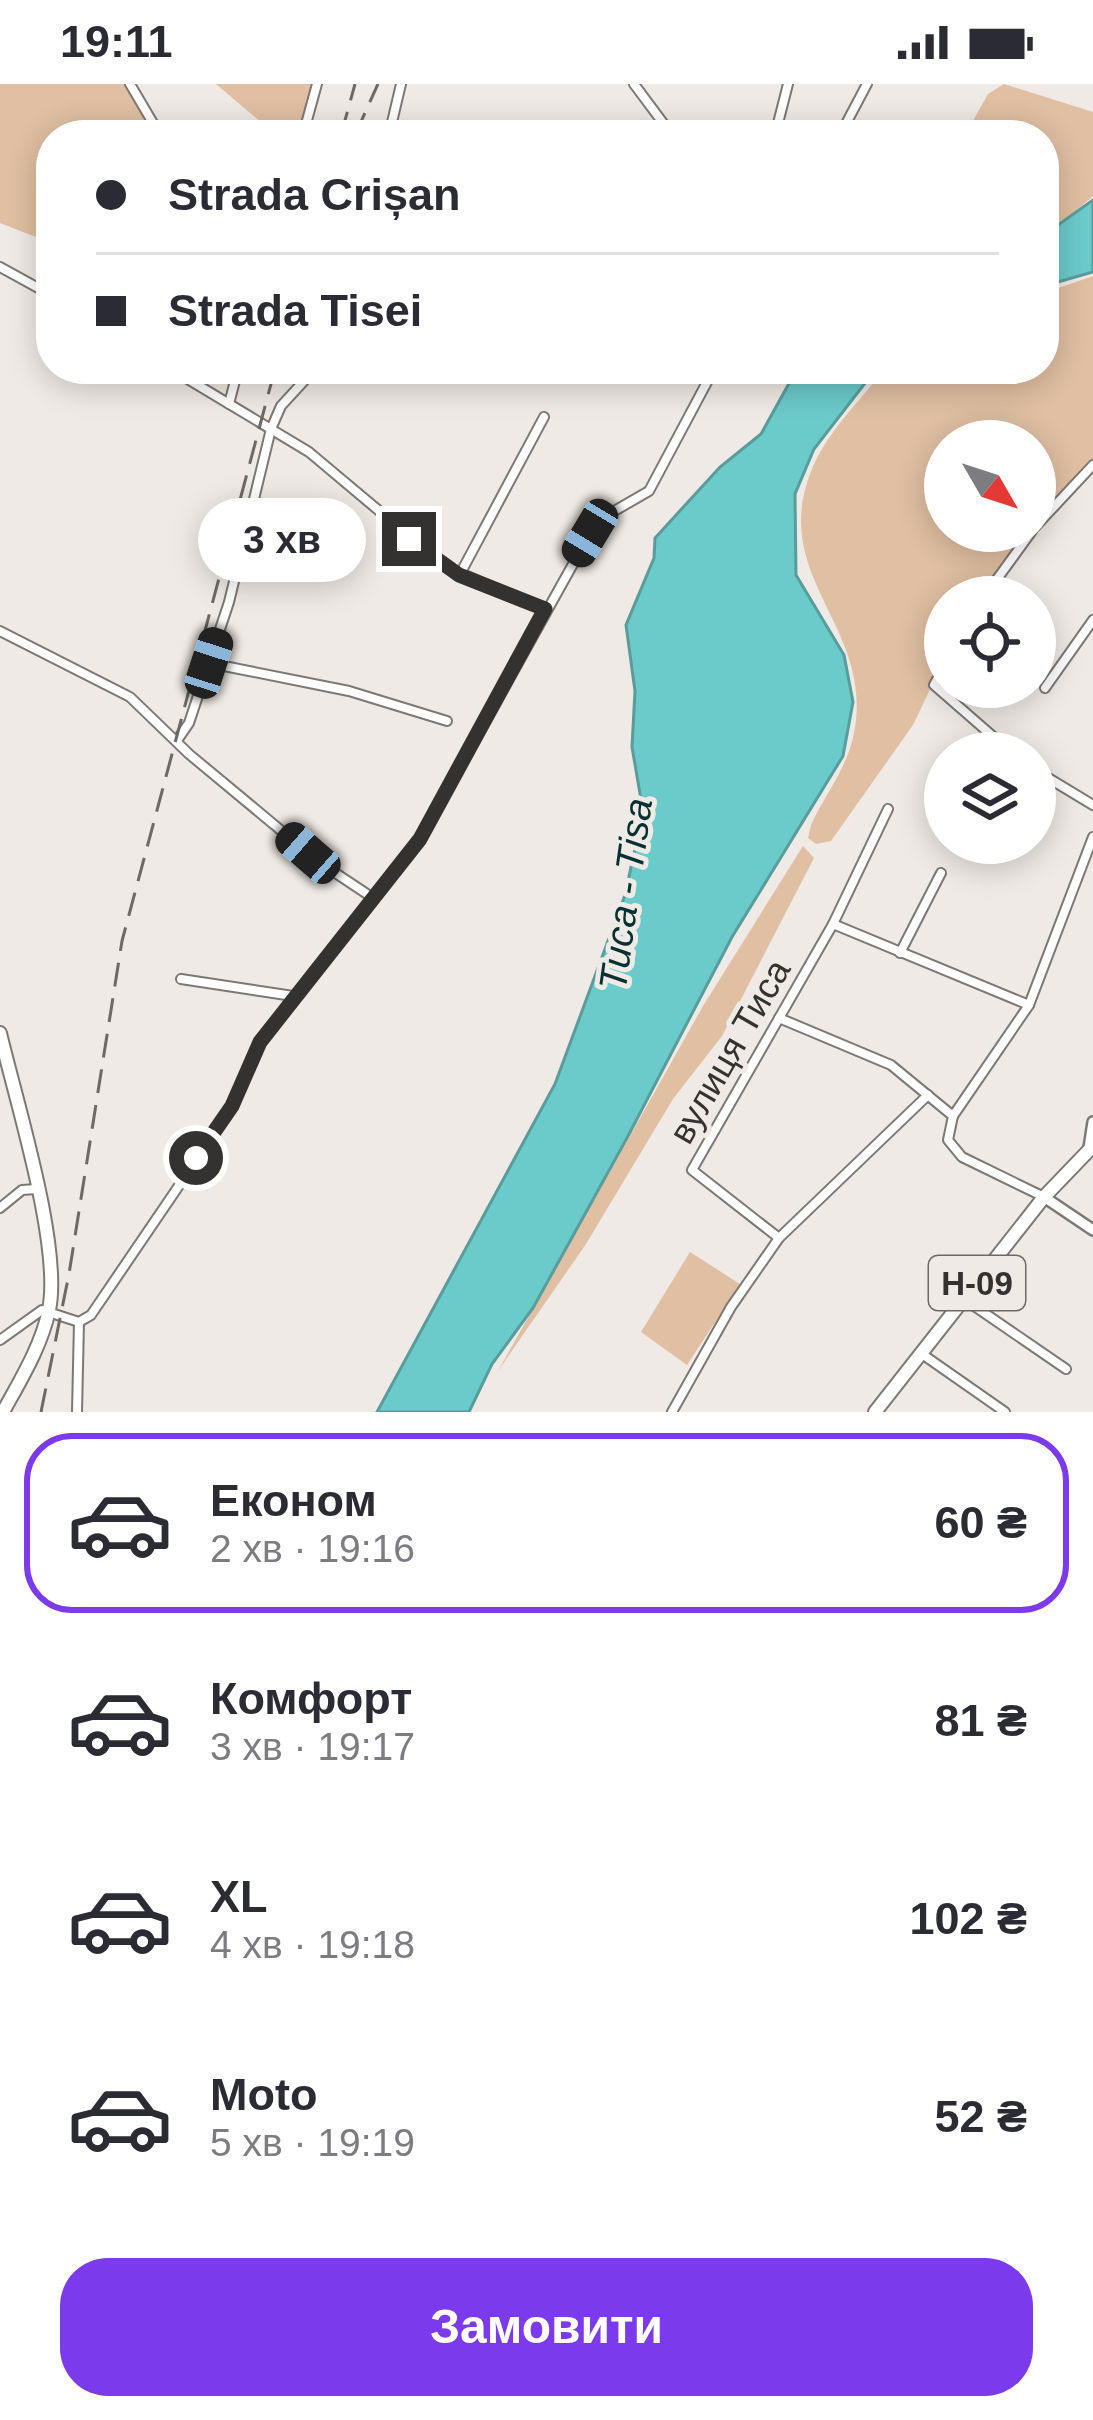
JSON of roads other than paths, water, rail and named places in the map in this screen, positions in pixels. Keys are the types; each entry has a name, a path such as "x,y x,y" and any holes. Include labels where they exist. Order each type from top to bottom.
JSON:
{"main road":[{"path":"0,1034 52,1267 49,1310 39,1343 3,1412"},
{"name":"Н-09","path":"874,1412 1044,1197 1091,1147"}],"street":[{"path":"130,84 151,120"},
{"path":"307,120 317,84"},
{"path":"393,120 401,84"},
{"path":"634,84 661,120"},
{"path":"780,120 788,84"},
{"path":"848,120 867,84"},
{"path":"0,267 36,287"},
{"path":"196,384 326,465 409,539 459,575 545,609"},
{"path":"229,404 234,384"},
{"path":"178,739 209,663 271,429 281,406 301,384"},
{"path":"79,1322 92,1315 227,1115 256,1047 420,839 597,521 649,490 706,384"},
{"path":"459,575 544,417"},
{"path":"1056,505 1093,465"},
{"path":"1056,672 1093,620"},
{"path":"0,631 115,687 319,862 374,898"},
{"path":"209,663 349,691 447,721"},
{"path":"958,708 987,732"},
{"path":"1056,783 1093,805"},
{"name":"вулиця Тиса","path":"779,1238 692,1170 833,925 888,809"},
{"path":"1093,837 1029,1005 953,1116 948,1140 962,1157 1044,1197 1093,1230"},
{"path":"900,953 941,873"},
{"path":"833,925 1029,1005"},
{"path":"182,980 293,996"},
{"path":"779,1018 891,1065 953,1116"},
{"path":"672,1412 731,1307 779,1238 928,1095"},
{"path":"1091,1147 1093,1122"},
{"path":"0,1208 22,1190 36,1190"},
{"path":"964,1299 1066,1369"},
{"path":"0,1340 34,1313 49,1310 79,1322"},
{"path":"77,1412 79,1322"},
{"path":"921,1353 1004,1412"}],"water":[{"path":"1093,200 1093,272 1059,282 1059,224"},
{"path":"789,384 864,384 814,449 795,494 796,575 844,655 853,702 843,756 732,937 533,1308 492,1364 469,1412 377,1412 555,1084 625,895 643,811 632,747 635,691 626,625 654,558 655,538 720,467 761,434"}],"railway":[{"path":"345,120 355,84"},
{"path":"362,120 378,84"},
{"path":"41,1412 69,1274 122,941 271,384"}],"water label":[{"name":"Тиса - Tisa","path":"625,894"}]}
